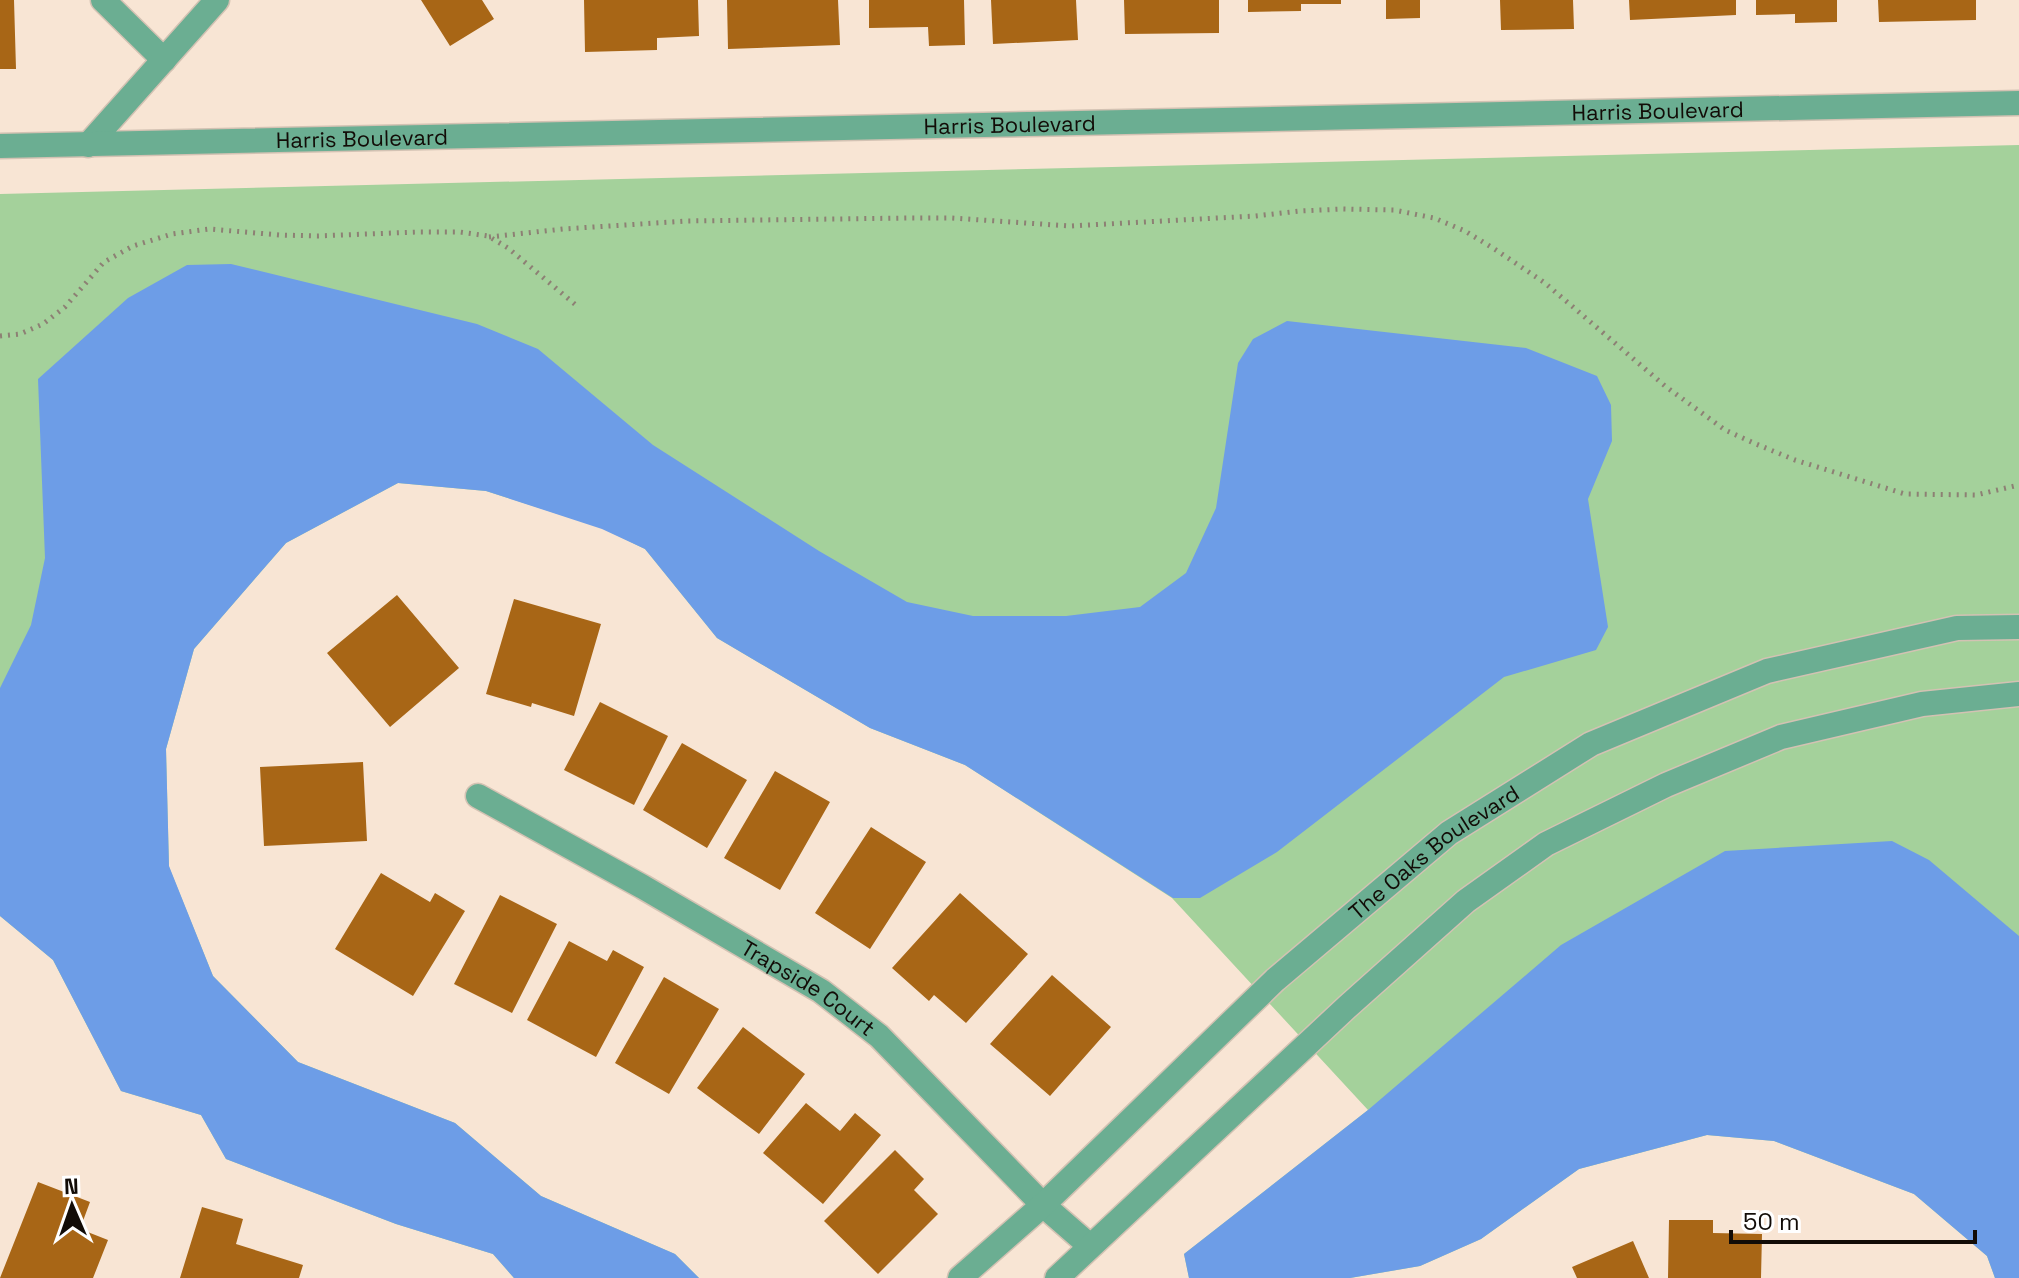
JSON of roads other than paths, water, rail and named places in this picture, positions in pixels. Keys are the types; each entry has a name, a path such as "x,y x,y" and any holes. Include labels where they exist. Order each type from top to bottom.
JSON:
{"street":[{"path":"103,0 164,60"},
{"path":"88,145 217,0"},
{"name":"Harris Boulevard","path":"0,146 2019,103"},
{"name":"The Oaks Boulevard","path":"960,1278 1043,1205 1275,980 1449,833 1591,744 1767,671 1957,628 2019,627"},
{"path":"1057,1278 1347,1007 1466,901 1546,844 1666,785 1781,737 1922,704 2019,694"},
{"name":"Trapside Court","path":"478,796 643,887 821,991 879,1036 1043,1205 1090,1246"}],"water":[{"path":"231,264 477,324 538,349 653,445 819,551 907,602 973,616 1066,616 1140,607 1186,573 1216,508 1238,363 1253,339 1287,321 1526,348 1597,376 1611,405 1612,441 1588,499 1608,627 1596,650 1504,677 1277,852 1200,898 1173,898 965,765 870,728 717,638 645,549 602,529 486,491 398,483 286,543 194,649 166,749 169,866 213,976 298,1062 455,1123 541,1196 675,1254 699,1278 514,1278 493,1254 396,1224 226,1159 201,1115 121,1091 53,960 0,916 0,688 31,625 45,558 38,379 128,298 187,265"},
{"path":"1892,841 1929,860 2019,936 2019,1278 1995,1278 1987,1256 1914,1194 1774,1141 1707,1135 1579,1169 1481,1239 1420,1266 1350,1278 1189,1278 1184,1254 1368,1110 1561,945 1725,851"}]}
